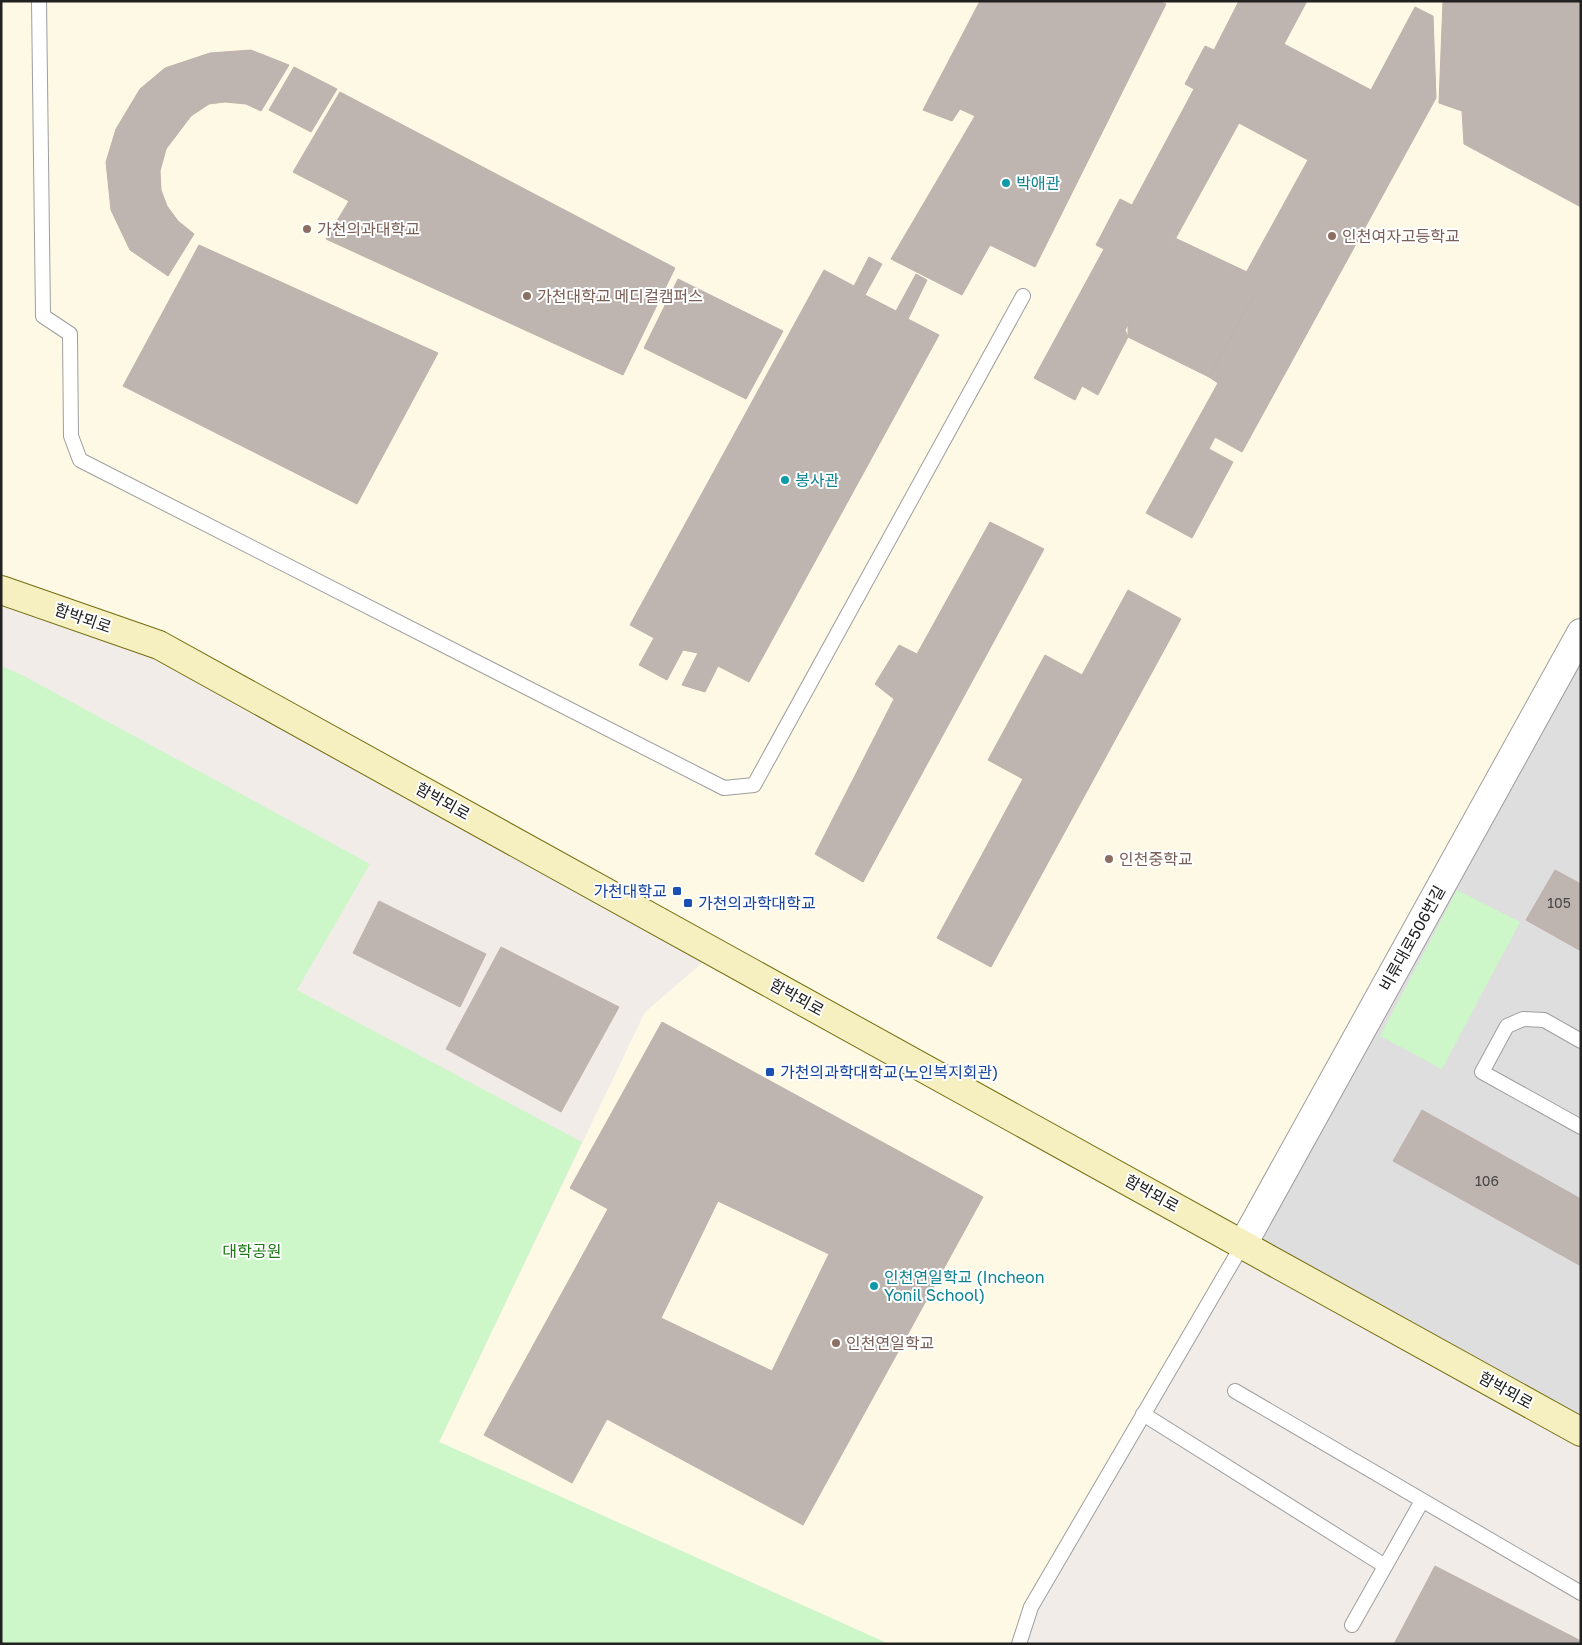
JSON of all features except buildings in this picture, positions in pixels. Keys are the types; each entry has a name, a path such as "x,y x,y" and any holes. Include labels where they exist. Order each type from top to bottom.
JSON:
{"main road":[{"name":"함박뫼로","path":"1,590 159,645 1581,1432"}],"street":[{"name":"비류대로506번길","path":"1243,1244 1581,633"}],"lane":[{"path":"39,1 43,316 70,334 72,436 80,460 724,788 754,785 1023,296"},
{"path":"1581,1041 1544,1020 1523,1019 1507,1026 1482,1072 1581,1127"},
{"path":"1019,1644 1031,1607 1243,1244"},
{"path":"1235,1391 1581,1593"},
{"path":"1143,1414 1385,1566"},
{"path":"1352,1625 1422,1501"}],"shaded area":[{"path":"1,1 1581,1 1581,633 1031,1607 1019,1644 889,1644 439,1442 645,1012 715,952 159,645 1,590"},
{"path":"1581,633 1581,1432 1243,1244"}],"green space":[{"name":"대학공원","path":"1,666 20,674 370,864 297,990 582,1142 439,1442 889,1644 1,1644"},
{"path":"1457,890 1520,922 1442,1069 1380,1036"}],"place":[{"name":"박애관","path":"1006,183"},
{"name":"가천의과대학교","path":"307,229"},
{"name":"인천여자고등학교","path":"1332,236"},
{"name":"가천대학교 메디컬캠퍼스","path":"527,296"},
{"name":"봉사관","path":"785,480"},
{"name":"인천중학교","path":"1109,859"},
{"name":"가천대학교","path":"677,891"},
{"name":"가천의과학대학교","path":"688,903"},
{"name":"가천의과학대학교(노인복지회관)","path":"770,1072"},
{"name":"인천연일학교 (Incheon Yonil School)","path":"874,1286"},
{"name":"인천연일학교","path":"836,1343"}]}
